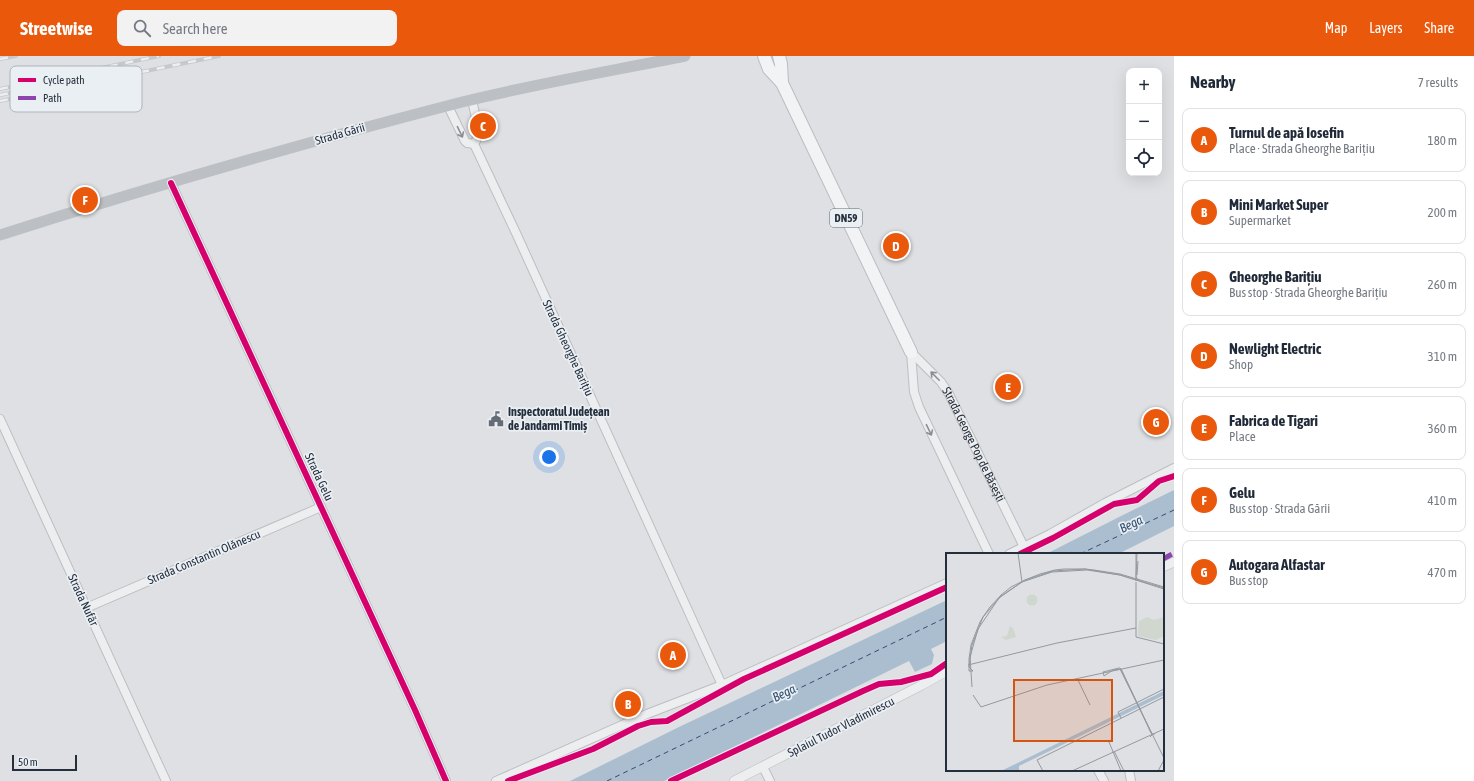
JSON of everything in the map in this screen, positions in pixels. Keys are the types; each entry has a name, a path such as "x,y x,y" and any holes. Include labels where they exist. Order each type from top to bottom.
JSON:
{"main road":[{"name":"Strada Gării","path":"0,235 171,183 348,132 472,100 685,56"},
{"name":"Strada George Pop de Băsești","path":"764,56 769,69 782,83 911,352"},
{"name":"Strada George Pop de Băsești","path":"779,56 782,83"}],"street":[{"path":"472,100 477,132 477,140 474,144"},
{"name":"Strada Gheorghe Barițiu","path":"448,106 462,137 468,143 474,144 722,685"},
{"name":"Strada Gelu","path":"171,183 415,710 446,781"},
{"name":"Strada George Pop de Băsești","path":"911,352 941,382 949,394 1024,547"},
{"name":"Strada George Pop de Băsești","path":"911,352 914,392 918,407 989,553"},
{"name":"Strada Nufăr","path":"0,419 166,781"},
{"path":"1011,553 1174,468"},
{"name":"Strada Constantin Olănescu","path":"86,608 321,507"},
{"path":"1164,567 1174,562"},
{"path":"496,781 647,714 722,685 946,583"},
{"name":"Splaiul Tudor Vladimirescu","path":"734,781 922,686 946,672"},
{"path":"763,767 770,781"},
{"path":"1099,771 1104,781"},
{"path":"1129,771 1132,781"}],"water":[{"name":"Bega","path":"1174,490 1174,526 1120,553 1048,553"},
{"name":"Bega","path":"946,600 946,642 931,649 934,655 932,664 915,672 909,661 664,781 570,781 681,726"}],"ferry route":[{"path":"1082,553 1174,510"},
{"path":"607,781 946,617"}],"railway":[{"path":"0,59 16,56"},
{"path":"111,66 159,56"},
{"path":"142,72 219,56"},
{"path":"0,89 10,87"},
{"path":"0,95 10,93"},
{"path":"0,101 10,99"}],"marked path":[{"path":"1164,558 1174,553"}],"cycle path":[{"path":"171,183 415,710 446,781"},
{"path":"1022,553 1053,538 1114,504 1137,500 1159,481 1174,476"},
{"path":"508,781 593,749 638,726 651,722 667,721 744,679 946,587"},
{"path":"671,781 879,684 901,682 931,674 946,664"}],"place":[{"name":"Gheorghe Barițiu","path":"483,126"},
{"name":"Gelu","path":"85,200"},
{"name":"Newlight Electric","path":"896,246"},
{"name":"Fabrica de Tigari","path":"1008,387"},
{"name":"Inspectoratul Județean de Jandarmi Timiș","path":"496,419"},
{"name":"Autogara Alfastar","path":"1156,422"},
{"name":"Turnul de apă Iosefin","path":"673,655"},
{"name":"Mini Market Super","path":"628,704"}]}
